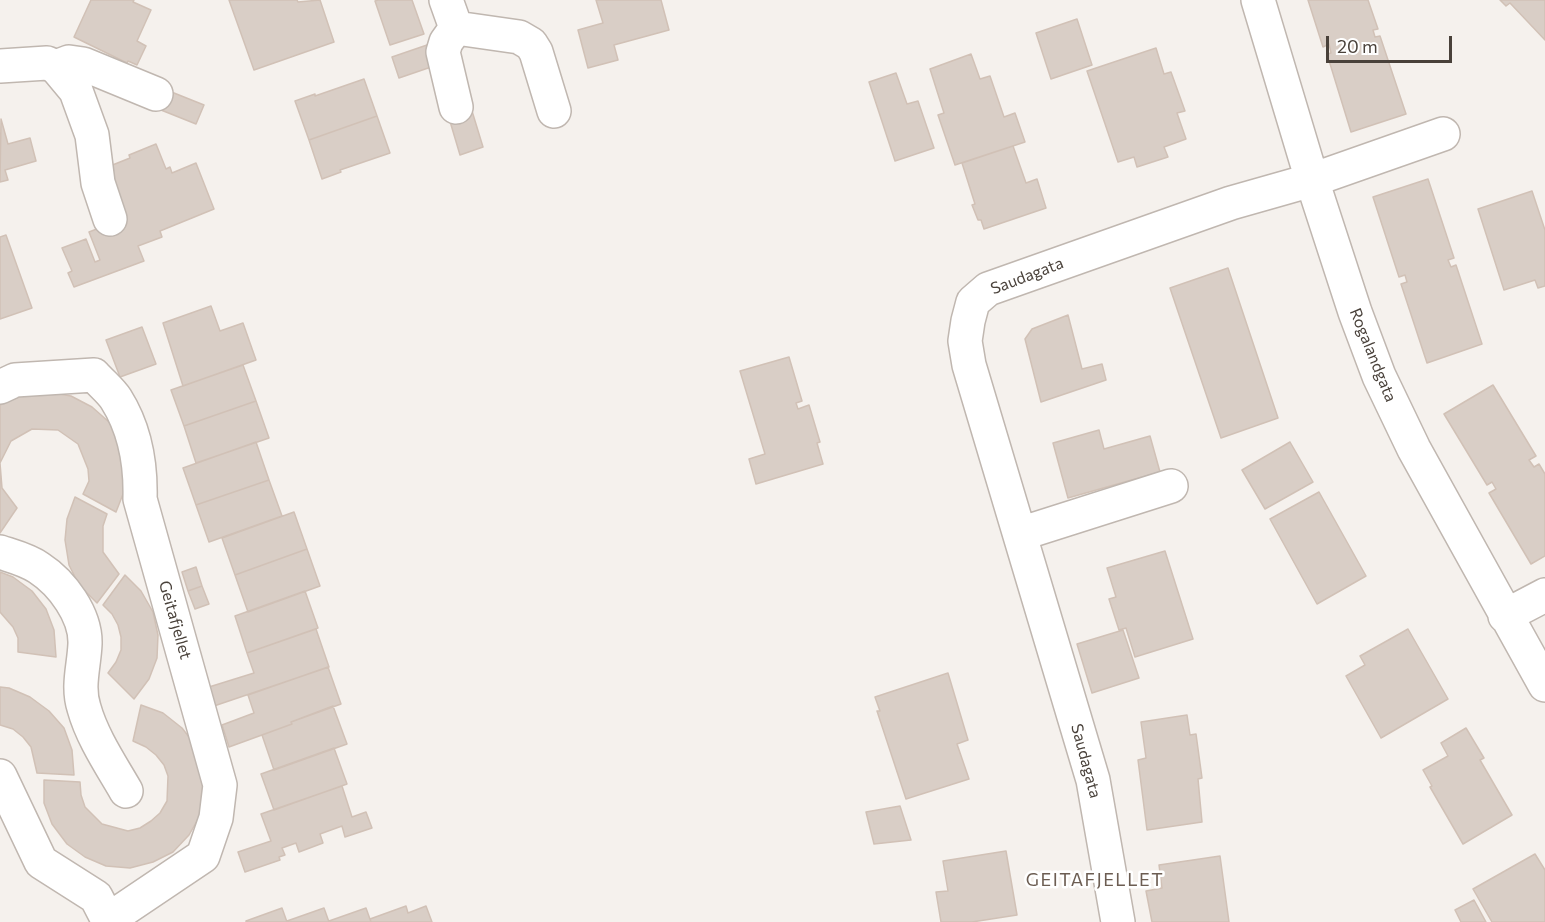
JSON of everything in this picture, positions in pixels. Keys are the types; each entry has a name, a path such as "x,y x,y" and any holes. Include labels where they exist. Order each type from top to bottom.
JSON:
{"street":[{"name":"Rogalandgata","path":"1258,0 1312,180 1355,312 1379,376 1414,449 1545,685"},
{"path":"456,107 443,51 451,14 519,37 531,44 536,52 554,111"},
{"path":"56,67 69,62 83,64 156,94"},
{"path":"0,66 47,63 56,67 76,91 92,135 98,183 110,219"},
{"name":"Saudagata","path":"1118,922 1094,780 969,365 965,341 973,302 988,289 1231,203 1312,180 1443,134"},
{"name":"Geitafjellet","path":"0,387 15,380 94,375 116,399 134,440 141,474 140,499 220,785 216,818 203,856 108,921 96,897 41,862 0,776"},
{"path":"1020,534 1171,486"},
{"path":"0,552 38,567 66,594 80,614 85,643 80,686 84,709 99,743 126,791"},
{"path":"1505,616 1545,595"}],"building":[{"path":"91,0 134,0 133,2 151,10 137,41 146,46 137,65 128,61 127,63 74,37"},
{"path":"229,0 297,0 298,2 320,0 334,42 254,70"},
{"path":"412,0 424,34 390,45 375,1"},
{"path":"596,0 661,0 669,30 614,45 618,60 588,68 578,30 603,23"},
{"path":"1308,0 1368,0 1378,29 1373,30 1375,37 1380,36 1406,114 1351,132 1327,54 1331,53 1329,44 1323,47"},
{"path":"1500,0 1545,0 1545,40 1510,3 1506,6"},
{"path":"1077,19 1092,65 1051,79 1036,33"},
{"path":"427,45 434,66 399,78 392,57"},
{"path":"1156,48 1164,74 1171,72 1185,111 1177,113 1186,139 1164,147 1168,157 1137,167 1134,157 1118,162 1087,71"},
{"path":"971,54 980,79 990,76 1004,117 1015,113 1025,142 955,165 938,115 944,113 930,69"},
{"path":"896,73 907,104 918,101 934,148 895,161 869,82"},
{"path":"364,79 377,116 309,140 295,101"},
{"path":"169,91 204,105 196,124 161,110"},
{"path":"472,111 483,147 460,155 449,118"},
{"path":"377,116 390,153 340,170 341,172 322,179 309,140"},
{"path":"1,119 8,144 30,138 36,161 5,170 8,180 0,182"},
{"path":"156,144 166,169 170,167 172,173 196,163 214,209 160,231 162,237 138,246 144,261 74,287 68,273 72,271 62,248 86,239 95,262 100,260 89,232 125,218 105,168"},
{"path":"1013,146 1026,183 1037,179 1046,208 984,229 972,205 975,204 962,163"},
{"path":"1428,179 1454,258 1448,260 1451,267 1456,265 1482,344 1427,363 1401,284 1407,282 1405,275 1399,277 1373,197"},
{"path":"1532,191 1545,230 1545,286 1538,288 1535,280 1504,290 1478,209"},
{"path":"6,235 32,308 0,319 0,237"},
{"path":"1228,268 1278,418 1221,438 1170,288"},
{"path":"211,306 220,331 243,323 256,360 183,386 163,323"},
{"path":"1068,315 1082,369 1102,364 1106,380 1041,402 1025,339 1032,329"},
{"path":"142,327 156,364 120,377 106,340"},
{"path":"789,357 802,401 796,403 798,409 809,405 820,442 817,443 823,464 756,484 749,459 765,454 740,371"},
{"path":"243,365 256,401 184,426 171,390"},
{"path":"1493,385 1536,456 1529,460 1534,467 1539,464 1545,474 1545,556 1531,564 1489,493 1496,489 1492,482 1487,485 1444,414"},
{"path":"48,392 71,396 92,407 109,422 121,444 125,489 116,512 83,494 89,481 88,469 78,444 58,430 32,429 11,441 0,463 0,405 25,394"},
{"path":"256,401 269,438 196,463 184,426"},
{"path":"1099,430 1104,449 1150,436 1160,472 1068,498 1053,443"},
{"path":"256,442 269,480 196,505 183,468"},
{"path":"1290,442 1313,482 1265,509 1242,470"},
{"path":"0,463 2,488 17,508 0,533"},
{"path":"269,480 282,516 209,542 196,505"},
{"path":"1319,492 1366,576 1317,604 1270,519"},
{"path":"75,497 107,514 103,526 103,552 119,574 97,603 79,585 69,565 65,540 67,519"},
{"path":"294,512 307,549 235,575 222,538"},
{"path":"307,549 320,586 248,612 235,575"},
{"path":"1165,551 1193,639 1135,657 1126,628 1119,630 1109,599 1116,597 1107,568"},
{"path":"196,567 202,586 188,591 182,572"},
{"path":"0,572 13,577 32,591 46,609 54,630 56,657 18,652 18,638 13,627 0,612"},
{"path":"125,575 141,591 153,612 158,635 157,658 149,679 134,699 108,673 121,650 121,637 112,614 103,605"},
{"path":"202,586 209,604 195,609 188,591"},
{"path":"305,591 318,628 247,653 235,616"},
{"path":"316,629 329,667 214,706 209,687 254,673 247,653"},
{"path":"1408,629 1448,699 1381,738 1346,676 1365,665 1360,656"},
{"path":"1123,630 1139,678 1092,693 1077,644"},
{"path":"328,667 341,704 229,747 222,725 254,713 248,695"},
{"path":"948,673 968,740 957,744 969,779 906,799 877,711 880,711 875,697"},
{"path":"0,687 9,688 30,697 49,711 64,728 72,750 74,775 37,773 31,747 13,729 0,725"},
{"path":"141,705 163,713 182,728 196,746 206,790 201,814 189,835 173,852 153,862 130,868 106,866 85,857 67,844 52,824 44,803 44,780 80,782 85,807 102,824 128,831 140,828 151,821 160,813 167,801 168,776 164,765 156,755 133,741"},
{"path":"333,706 347,744 274,770 262,735"},
{"path":"1187,715 1190,735 1196,734 1202,778 1198,779 1202,822 1147,830 1138,760 1146,758 1141,722"},
{"path":"1466,728 1484,758 1480,760 1512,815 1463,844 1430,787 1432,786 1423,770 1448,756 1441,743"},
{"path":"334,748 347,784 274,810 261,774"},
{"path":"342,786 352,817 366,812 372,828 345,837 342,826 320,834 323,843 299,852 296,843 282,848 285,855 279,857 280,860 245,872 238,852 271,841 261,814"},
{"path":"900,806 911,840 874,844 866,812"},
{"path":"1006,851 1017,915 972,922 941,922 936,892 948,891 943,861"},
{"path":"1535,854 1545,870 1545,922 1492,922 1473,889"},
{"path":"1220,856 1229,922 1152,922 1146,891 1162,888 1159,865"},
{"path":"1474,900 1486,922 1461,922 1455,910"},
{"path":"406,906 408,913 426,906 432,922 371,922 370,919"},
{"path":"282,908 287,922 246,922 246,921"},
{"path":"324,908 329,922 287,922 287,921"},
{"path":"366,908 371,922 329,922 329,921"}],"district":[{"name":"GEITAFJELLET","path":"1095,880"}]}
